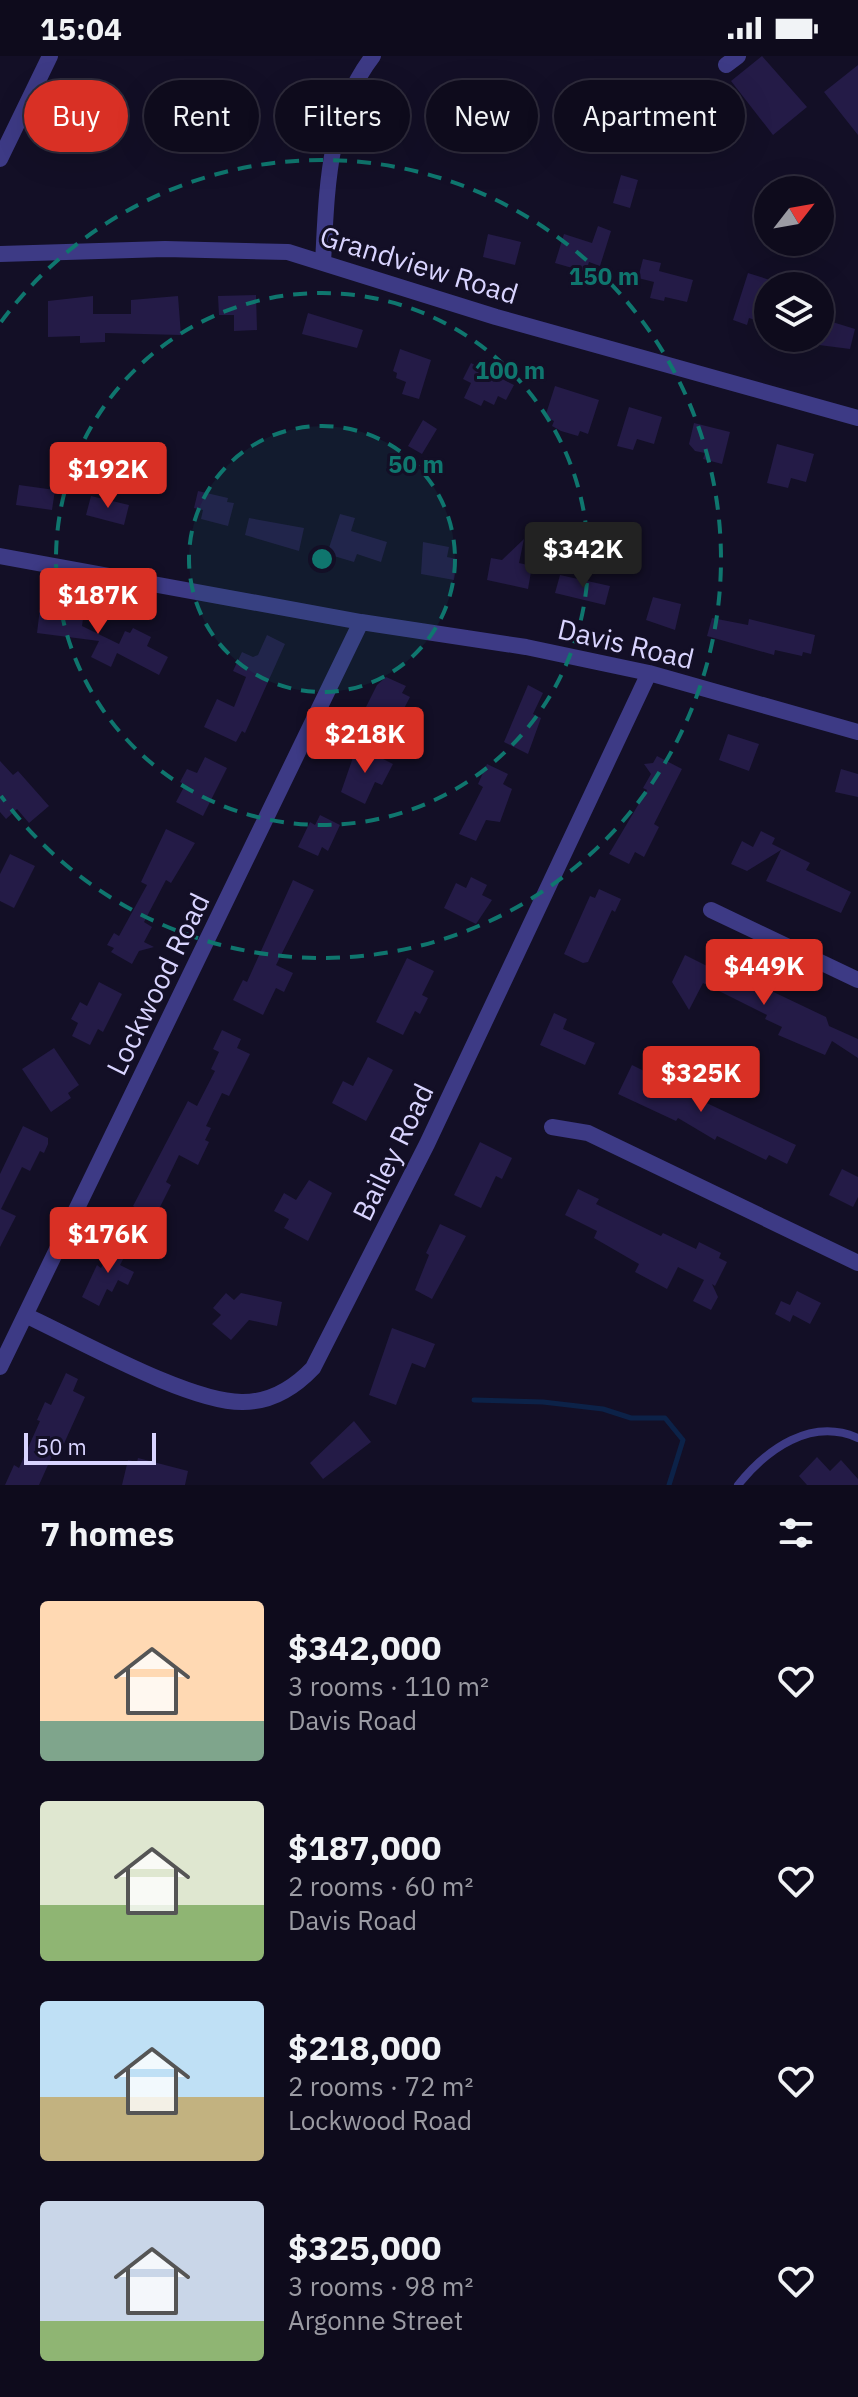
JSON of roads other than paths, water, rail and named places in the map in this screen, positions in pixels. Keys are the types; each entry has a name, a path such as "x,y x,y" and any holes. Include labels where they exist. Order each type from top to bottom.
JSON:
{"street":[{"path":"0,159 50,56"},
{"path":"323,263 329,162 341,114 373,56"},
{"name":"Grandview Road","path":"0,254 252,249 288,252 496,317 858,418"},
{"name":"Davis Road","path":"0,556 361,622 526,647 649,673 858,732"},
{"name":"Lockwood Road","path":"0,1367 361,622"},
{"name":"Bailey Road","path":"27,1316 187,1390 227,1401 244,1402 274,1397 303,1379 313,1368 427,1144 649,673"},
{"path":"711,910 858,980"},
{"path":"552,1127 588,1133 858,1263"}],"lane":[{"path":"738,1485 755,1464 789,1441 815,1430 845,1432 858,1438"}],"waterway":[{"path":"474,1400 543,1402 603,1409 631,1418 665,1418 683,1440 669,1485"}]}
